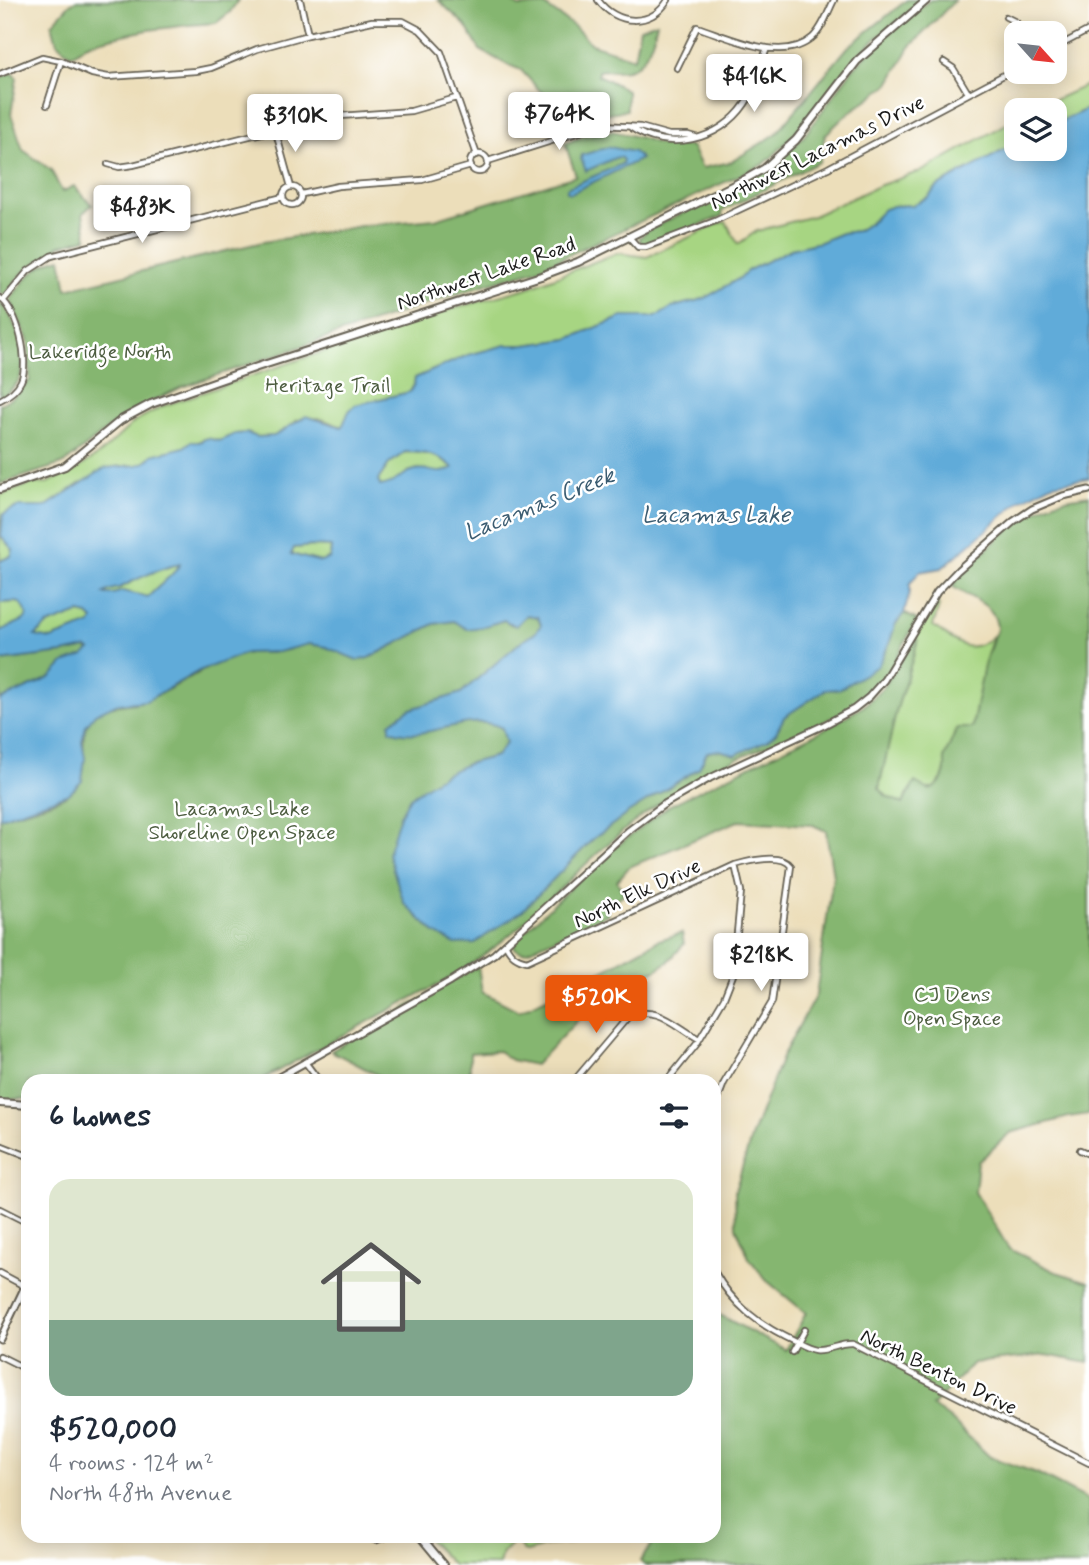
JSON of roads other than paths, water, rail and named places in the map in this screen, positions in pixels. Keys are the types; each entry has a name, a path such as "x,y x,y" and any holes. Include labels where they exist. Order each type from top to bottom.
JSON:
{"main road":[{"name":"Northwest Lake Road","path":"0,488 65,466 116,424 151,404 269,363 541,276 578,262 742,181 773,162 811,123 857,61 927,0"},
{"path":"0,1103 21,1104"},
{"path":"426,1543 444,1565"}],"street":[{"path":"300,0 308,35"},
{"path":"598,0 618,18 637,20 655,15 668,0"},
{"path":"677,68 697,27 780,51 812,39 834,0"},
{"path":"1006,17 1014,21"},
{"path":"0,74 37,58 46,57 108,77 196,71 211,68 257,49 308,35 372,21 402,21 420,30 441,52 477,155"},
{"path":"1068,41 1089,30"},
{"path":"488,161 594,127 630,127 640,134 666,141 688,141 717,130 745,105 767,48"},
{"path":"47,105 61,61"},
{"path":"944,62 953,68 968,93"},
{"name":"Northwest Lacamas Drive","path":"629,237 638,247 646,247 715,221 828,168 1004,75"},
{"path":"108,164 119,167 133,165 335,115 411,111 456,98"},
{"path":"275,129 290,187"},
{"path":"477,155 483,155 488,161 487,167 481,171 475,171 471,166 472,159 477,155"},
{"path":"302,194 350,184 415,181 471,166"},
{"path":"290,187 298,188 302,194 301,200 296,204 287,203 284,197 285,190 290,187"},
{"path":"0,400 20,383 25,363 15,320 2,299 28,271 51,256 284,197"},
{"path":"284,1074 480,964 506,945 628,831 663,805 710,778 824,725 860,705 884,680 937,592 958,570 1014,521 1032,509 1063,496 1089,490"},
{"name":"North Elk Drive","path":"506,945 510,953 527,961 735,865 754,861 789,862 791,866 772,1002 721,1090"},
{"path":"672,1074 699,1039 724,998 733,975 741,910 741,891 735,865"},
{"path":"580,1074 628,1017 639,1012 647,1011 658,1015 699,1039"},
{"path":"305,1062 314,1074"},
{"path":"0,1145 21,1153"},
{"path":"1080,1150 1089,1154"},
{"path":"0,1209 21,1220"},
{"path":"0,1273 21,1282"},
{"name":"North Benton Drive","path":"721,1282 746,1313 772,1331 816,1350 840,1344 859,1347 1089,1463"},
{"path":"0,1339 21,1297"},
{"path":"792,1352 804,1330"},
{"path":"0,1356 21,1366"}],"water":[{"name":"Lacamas Lake","path":"1089,108 1089,478 1052,484 1020,501 942,568 919,572 910,584 904,613 895,625 878,666 839,689 825,690 784,717 776,733 766,741 735,755 720,750 707,752 699,768 628,813 593,839 523,910 475,943 455,944 435,933 404,903 388,854 400,815 410,797 441,776 467,764 496,756 506,743 502,728 488,723 474,723 404,733 390,730 390,723 408,710 461,693 524,639 534,634 541,625 538,617 527,615 516,626 504,620 467,629 454,621 434,624 369,658 357,660 326,647 309,644 278,652 246,653 199,671 146,701 116,704 95,714 86,726 82,741 85,758 82,781 69,794 0,818 0,700 50,678 64,663 83,656 90,650 87,648 0,661 0,631 24,620 27,615 20,603 0,603 0,561 11,556 13,550 1,536 3,514 17,507 45,507 105,468 137,465 146,462 152,455 184,447 190,442 207,438 219,441 235,434 247,433 257,437 274,436 306,416 342,427 349,411 355,405 410,392 415,378 468,355 506,345 568,339 622,317 656,317 673,307 703,299 740,278 747,271 791,249 857,231 884,209 913,205 928,197 938,186 1004,150 1004,161 1067,161 1067,118","holes":["405,452 437,457 453,468 441,472 415,470 392,483 380,486 378,480 389,464","331,547 330,558 321,562 291,554 294,548","180,564 148,597 123,591 103,594 151,573","79,613 88,615 93,620 91,624 51,639 35,636 47,625"]},
{"path":"609,147 634,152 641,159 571,193 567,192 567,188 622,164 620,157 586,171 582,155"}],"park label":[{"name":"Lakeridge North","path":"100,351"},
{"name":"Heritage Trail","path":"328,385"},
{"name":"Lacamas Lake Shoreline Open Space","path":"242,820"},
{"name":"CJ Dens Open Space","path":"952,1006"}],"water label":[{"name":"Lacamas Creek","path":"539,503"}]}
